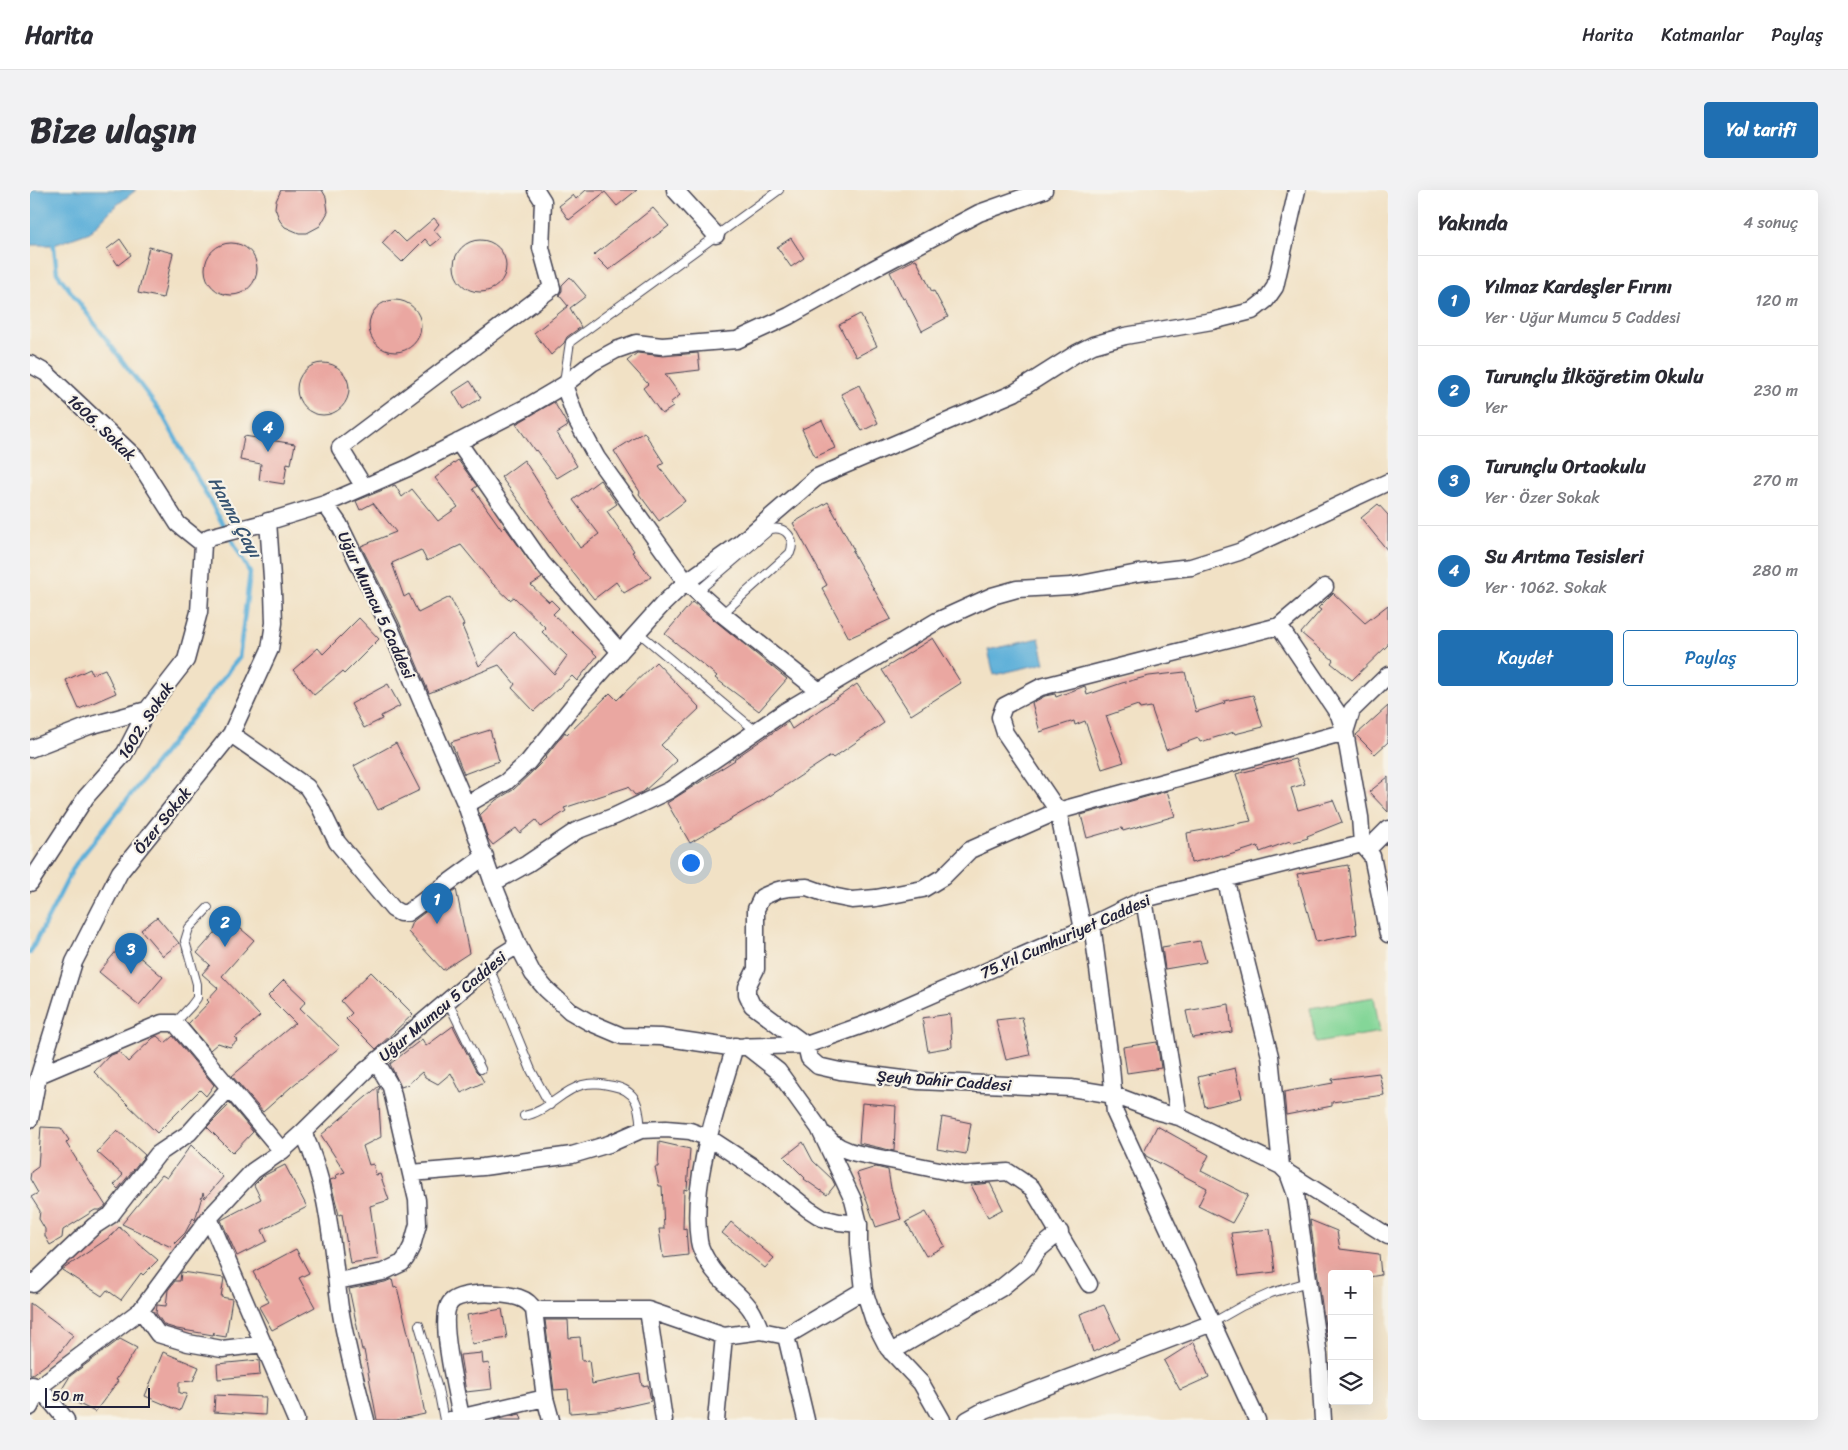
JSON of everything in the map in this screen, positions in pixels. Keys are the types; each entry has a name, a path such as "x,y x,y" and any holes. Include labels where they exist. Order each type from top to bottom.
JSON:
{"street":[{"path":"364,488 340,448 552,288 541,248 543,201 536,190"},
{"path":"675,190 716,235"},
{"path":"206,540 325,504 408,468 525,408 604,356 636,343 662,346 737,340 789,316 979,213 1044,190"},
{"path":"466,805 506,782 528,762 584,692 638,632 817,478 1014,393 1078,352 1093,345 1125,336 1212,321 1260,306 1271,294 1278,280 1284,243 1298,190"},
{"name":"1606. Sokak","path":"30,364 46,373 136,458 178,524 206,540"},
{"path":"564,384 577,421 597,458 692,587 722,614 819,691"},
{"path":"458,442 542,563 620,652"},
{"path":"493,883 527,864 576,831 615,816 670,790 784,712 937,621 992,596 1017,589 1071,586 1138,573 1191,567 1239,552 1388,482"},
{"name":"Uğur Mumcu 5 Caddesi","path":"30,1407 34,1386 141,1310 210,1218 253,1171 282,1151 376,1061 518,945 493,883 466,805 391,630 338,524 325,504"},
{"name":"Özer Sokak","path":"30,1119 39,1075 74,962 120,872 231,734 270,649 274,623 273,592 264,523"},
{"name":"1602. Sokak","path":"30,883 86,797 125,753 148,710 186,660 199,612 206,540"},
{"path":"1257,1420 1115,1113 1111,1067 1088,926 1058,811 1005,734 1000,717 1004,706 1041,688 1279,626 1325,587"},
{"path":"1279,626 1339,715 1345,732 1360,818 1372,851 1388,934"},
{"path":"1345,732 1352,710 1388,675"},
{"path":"30,749 89,726 148,710"},
{"path":"806,1045 752,1005 747,994 747,987 756,969 756,910 762,898 778,890 789,888 807,887 832,896 852,900 876,898 923,888 943,877 970,850 1058,811 1345,732"},
{"path":"231,734 307,787 319,805 337,842 393,909 400,913 407,914 425,902 485,856"},
{"path":"1372,851 1388,829"},
{"name":"75.Yıl Cumhuriyet Caddesi","path":"806,1045 863,1025 1088,926 1144,899 1226,878 1372,851"},
{"path":"1226,878 1270,1056 1285,1170 1296,1195 1319,1355 1323,1420"},
{"path":"1144,899 1179,1118"},
{"path":"518,945 533,974 570,1011 589,1022 622,1036 661,1037 740,1046 806,1045"},
{"path":"39,1075 162,1024 175,1024 282,1151"},
{"name":"Şeyh Dahir Caddesi","path":"806,1045 809,1058 818,1066 840,1071 919,1081 1071,1088 1114,1096 1179,1118 1285,1170 1388,1236"},
{"path":"740,1046 778,1071 832,1143 848,1151 964,1175 1008,1172 1032,1188 1060,1232 1089,1284"},
{"path":"740,1046 714,1116 709,1138 700,1184 699,1243 710,1266 727,1286 749,1306 761,1331"},
{"path":"337,1281 390,1270 406,1258 416,1236 419,1216 411,1173 391,1087 376,1061"},
{"path":"32,1288 94,1226 111,1215 158,1154 189,1133 229,1088"},
{"path":"819,1128 853,1200 858,1224 864,1290 874,1321 891,1352 921,1383 942,1420"},
{"path":"411,1173 483,1167 572,1155 609,1144 642,1130 690,1131 709,1138 767,1176 822,1218 858,1224"},
{"path":"303,1132 311,1147 327,1209 341,1310 366,1420"},
{"path":"210,1218 296,1420"},
{"path":"891,1352 1001,1288 1028,1266 1038,1250 1060,1232"},
{"path":"30,1266 32,1288"},
{"path":"534,1310 648,1310 724,1336 761,1331 786,1336 864,1290"},
{"path":"545,1398 482,1416 452,1419 445,1328 446,1309 450,1302 461,1296 482,1293 513,1296 524,1299 532,1306 545,1398 551,1420"},
{"path":"141,1310 158,1334 188,1343 222,1349 264,1344"},
{"path":"648,1310 664,1420"},
{"path":"967,1420 985,1410 1020,1396 1212,1323"},
{"path":"716,1420 724,1336"},
{"path":"786,1336 806,1420"},
{"path":"34,1386 66,1420"}],"lane":[{"path":"564,384 570,342 778,190"},
{"path":"692,587 771,529 780,529 788,534 792,544 790,553 722,614"},
{"path":"638,632 757,732"},
{"path":"175,1024 197,998 197,984 185,942 189,928 208,908"},
{"path":"489,967 531,1070 550,1105"},
{"path":"448,1002 481,1069"},
{"path":"524,1116 531,1115 550,1105 582,1085 596,1083 622,1088 636,1099 642,1130"},
{"path":"1212,1323 1271,1292 1308,1282"},
{"path":"419,1325 438,1389 452,1419"}],"green space":[{"path":"1374,997 1380,1032 1316,1043 1310,1008"}],"water":[{"path":"30,190 136,190 113,208 90,232 54,245 30,245"},
{"path":"1039,638 1045,663 994,675 988,650"}],"building":[{"path":"281,190 322,190 326,197 328,212 320,226 307,233 299,233 285,227 280,221 275,208"},
{"path":"586,190 637,190 617,206 605,192 569,220 559,206 573,195 576,199"},
{"path":"653,208 669,226 609,270 594,255"},
{"path":"434,218 439,224 434,230 441,238 431,246 425,239 402,262 382,243 394,230 406,242"},
{"path":"791,238 804,258 791,267 777,247"},
{"path":"120,239 131,255 118,265 107,249"},
{"path":"475,240 485,240 499,247 506,261 506,271 499,285 485,292 475,292 465,288 458,281 454,271 454,261 458,251 465,244"},
{"path":"226,243 236,243 250,250 257,264 257,274 250,288 236,295 226,295 216,291 209,284 205,274 205,264 209,254 216,247"},
{"path":"149,247 173,253 163,298 138,293"},
{"path":"916,259 932,292 934,291 948,317 922,331 890,272"},
{"path":"570,277 586,296 570,308 581,327 567,337 564,343 551,355 534,333 568,306 559,295 562,291 562,285"},
{"path":"390,300 400,300 414,307 421,321 421,331 414,345 400,352 390,352 380,348 373,341 369,331 369,321 373,311 380,304"},
{"path":"860,314 877,346 856,357 839,325"},
{"path":"637,353 663,356 698,353 700,370 665,374 680,395 670,403 673,407 662,414 643,388 648,384 627,361"},
{"path":"318,363 328,363 342,370 349,384 349,394 342,408 328,415 318,415 308,411 301,404 297,394 297,384 301,374 308,367"},
{"path":"470,381 481,398 463,409 453,392"},
{"path":"859,385 878,423 862,431 841,394"},
{"path":"554,402 568,426 557,433 577,466 557,478 516,424"},
{"path":"822,420 835,448 815,457 802,429"},
{"path":"644,432 664,463 659,466 685,501 659,521 639,494 640,492 614,451"},
{"path":"244,436 295,444 291,464 287,463 284,484 259,480 261,464 240,460"},
{"path":"458,460 477,486 473,489 502,530 505,527 542,578 531,585 549,602 551,600 559,608 553,614 597,656 577,681 572,676 534,711 512,688 515,684 499,665 429,693 399,622 361,546 396,532 373,503 360,510 356,501 395,485 402,497 412,489 438,521 458,507 435,478","holes":["461,545 492,583 510,600 514,597 546,628 542,632 567,656 554,674 514,632 479,666 462,626 464,625 450,597 418,613 409,594 404,597 392,563 421,550 427,561"]},
{"path":"524,460 580,548 599,534 573,500 600,480 617,504 607,511 634,551 632,552 651,577 624,593 616,582 594,599 501,477"},
{"path":"828,502 854,550 852,551 891,619 849,638 822,588 827,585 793,523"},
{"path":"1378,504 1388,515 1388,551 1361,518"},
{"path":"1333,593 1365,623 1388,605 1388,645 1352,680 1331,663 1333,660 1301,633 1321,610 1318,608"},
{"path":"692,602 787,679 759,711 715,678 717,676 665,634"},
{"path":"359,618 379,639 344,674 342,672 314,695 293,670 318,648 323,654"},
{"path":"933,638 961,683 911,715 882,670"},
{"path":"656,662 700,708 661,745 677,761 643,792 635,795 628,787 564,808 566,811 541,827 536,820 520,833 516,828 493,845 488,839 480,815 496,800 513,790 535,769 546,758 565,732 567,735 610,693 617,700"},
{"path":"90,669 92,674 105,669 116,693 79,709 66,680"},
{"path":"1185,672 1196,712 1225,703 1224,701 1253,695 1263,727 1235,734 1234,732 1200,742 1198,738 1166,750 1151,707 1140,709 1138,705 1106,716 1124,762 1102,769 1085,721 1075,725 1074,721 1040,732 1032,703 1045,696 1055,694 1056,697 1085,686 1087,695 1149,676"},
{"path":"388,684 400,706 381,716 382,719 364,728 351,704"},
{"path":"857,684 884,723 833,758 831,756 765,799 690,843 667,803 735,760 788,722 792,729"},
{"path":"1388,706 1388,742 1375,754 1356,735"},
{"path":"490,730 499,761 464,774 451,742"},
{"path":"396,743 420,790 378,810 354,766"},
{"path":"1295,759 1305,784 1291,788 1298,810 1333,800 1342,822 1307,836 1308,838 1291,843 1290,841 1260,852 1258,846 1223,857 1223,855 1191,863 1187,833 1251,821 1236,774"},
{"path":"1388,777 1388,812 1369,792"},
{"path":"1167,791 1175,816 1123,831 1122,828 1087,838 1081,815"},
{"path":"1348,865 1357,934 1316,942 1297,874"},
{"path":"456,889 469,953 443,970 408,932 412,922"},
{"path":"157,917 179,943 163,956 141,930"},
{"path":"228,918 254,940 222,976 260,1016 235,1038 238,1040 230,1047 218,1043 210,1050 188,1024 209,1002 207,1000 218,988 202,974 210,965 197,953"},
{"path":"1200,941 1206,962 1165,969 1162,947"},
{"path":"123,943 163,977 139,1005 99,972"},
{"path":"371,972 413,1014 376,1049 346,1019 352,1013 341,1001"},
{"path":"284,980 306,1001 300,1008 340,1047 263,1112 232,1076 295,1023 268,996"},
{"path":"1229,1004 1232,1032 1192,1038 1186,1011"},
{"path":"950,1014 952,1047 928,1051 922,1018"},
{"path":"1022,1017 1030,1055 1006,1060 996,1020"},
{"path":"453,1026 476,1071 484,1082 461,1093 451,1073 438,1084 425,1077 422,1072 407,1085 401,1087 390,1064 422,1039 426,1046"},
{"path":"157,1036 165,1043 173,1036 214,1085 206,1096 200,1090 157,1133 94,1072 109,1056 119,1052 128,1062"},
{"path":"1157,1042 1161,1068 1127,1073 1123,1047"},
{"path":"1235,1068 1242,1098 1205,1107 1198,1077"},
{"path":"1379,1073 1384,1095 1332,1102 1332,1106 1286,1115 1284,1092 1333,1083 1332,1079"},
{"path":"379,1086 381,1137 363,1146 369,1165 373,1164 376,1175 380,1174 389,1200 370,1206 378,1259 350,1263 342,1214 339,1215 330,1180 337,1178 336,1175 345,1172 321,1135"},
{"path":"862,1103 896,1106 894,1151 859,1143"},
{"path":"230,1104 253,1132 233,1153 207,1127"},
{"path":"942,1117 971,1123 966,1154 937,1149"},
{"path":"1157,1126 1209,1155 1201,1171 1248,1195 1232,1223 1198,1206 1207,1188 1146,1156 1144,1152"},
{"path":"41,1127 61,1128 69,1140 66,1143 106,1206 100,1210 95,1210 63,1230 62,1238 50,1245 45,1236 45,1229 39,1219 40,1211 31,1197 38,1193 30,1179 31,1172 38,1167"},
{"path":"117,1130 145,1155 118,1189 114,1185 123,1175 97,1152"},
{"path":"659,1142 690,1149 687,1190 684,1189 683,1229 686,1228 688,1255 663,1258 659,1229 664,1229 662,1186 659,1186 655,1167 658,1167"},
{"path":"803,1142 813,1161 832,1179 835,1185 827,1195 804,1179 784,1157"},
{"path":"191,1145 223,1177 205,1198 203,1193 195,1220 193,1218 185,1233 171,1247 122,1224 162,1175 167,1178"},
{"path":"285,1165 307,1207 262,1230 267,1241 237,1256 221,1220 261,1199 254,1185 263,1176"},
{"path":"876,1167 888,1170 891,1188 901,1219 876,1227 857,1173"},
{"path":"990,1183 1003,1209 988,1217 971,1185"},
{"path":"926,1212 945,1246 926,1256 906,1222"},
{"path":"1310,1220 1337,1231 1340,1249 1379,1254 1381,1275 1373,1276 1373,1270 1328,1270 1327,1340"},
{"path":"731,1222 774,1258 765,1268 722,1233"},
{"path":"119,1227 158,1260 143,1275 141,1273 121,1300 107,1290 102,1296 62,1270 110,1237"},
{"path":"1270,1229 1275,1272 1239,1276 1231,1233"},
{"path":"296,1249 309,1273 299,1278 315,1307 272,1330 259,1307 269,1302 253,1272"},
{"path":"181,1272 224,1278 221,1297 232,1299 226,1337 214,1335 214,1332 213,1335 164,1325 156,1313 157,1305 166,1306 168,1290 175,1281 180,1281"},
{"path":"392,1279 394,1288 397,1287 425,1414 396,1420 377,1420 364,1350 362,1350 349,1289"},
{"path":"30,1303 73,1335 57,1356 32,1375 30,1375"},
{"path":"1104,1305 1120,1339 1093,1352 1080,1314"},
{"path":"502,1309 507,1338 472,1344 467,1315"},
{"path":"545,1320 568,1320 569,1338 580,1337 582,1361 589,1360 592,1384 640,1374 642,1386 648,1385 651,1401 611,1410 570,1413 568,1389 554,1390"},
{"path":"120,1339 137,1348 116,1380 118,1381 95,1412 59,1394 70,1376"},
{"path":"1194,1342 1209,1377 1180,1390 1164,1361"},
{"path":"163,1352 199,1367 193,1381 179,1382 179,1393 187,1394 180,1411 145,1396"},
{"path":"482,1353 483,1364 489,1363 492,1389 466,1392 460,1355"},
{"path":"259,1360 260,1375 218,1379 217,1364"},
{"path":"215,1395 266,1397 265,1415 214,1412"},
{"path":"520,1414 522,1420 494,1420"}],"waterway":[{"name":"Hanna Çayı","path":"53,239 57,273 162,414 226,530"},
{"name":"Hanna Çayı","path":"30,953 75,865 239,658 250,573 230,536"}],"place":[{"name":"Su Arıtma Tesisleri","path":"268,452"},
{"name":"Yılmaz Kardeşler Fırını","path":"437,924"},
{"name":"Turunçlu İlköğretim Okulu","path":"225,947"},
{"name":"Turunçlu Ortaokulu","path":"131,974"}]}
